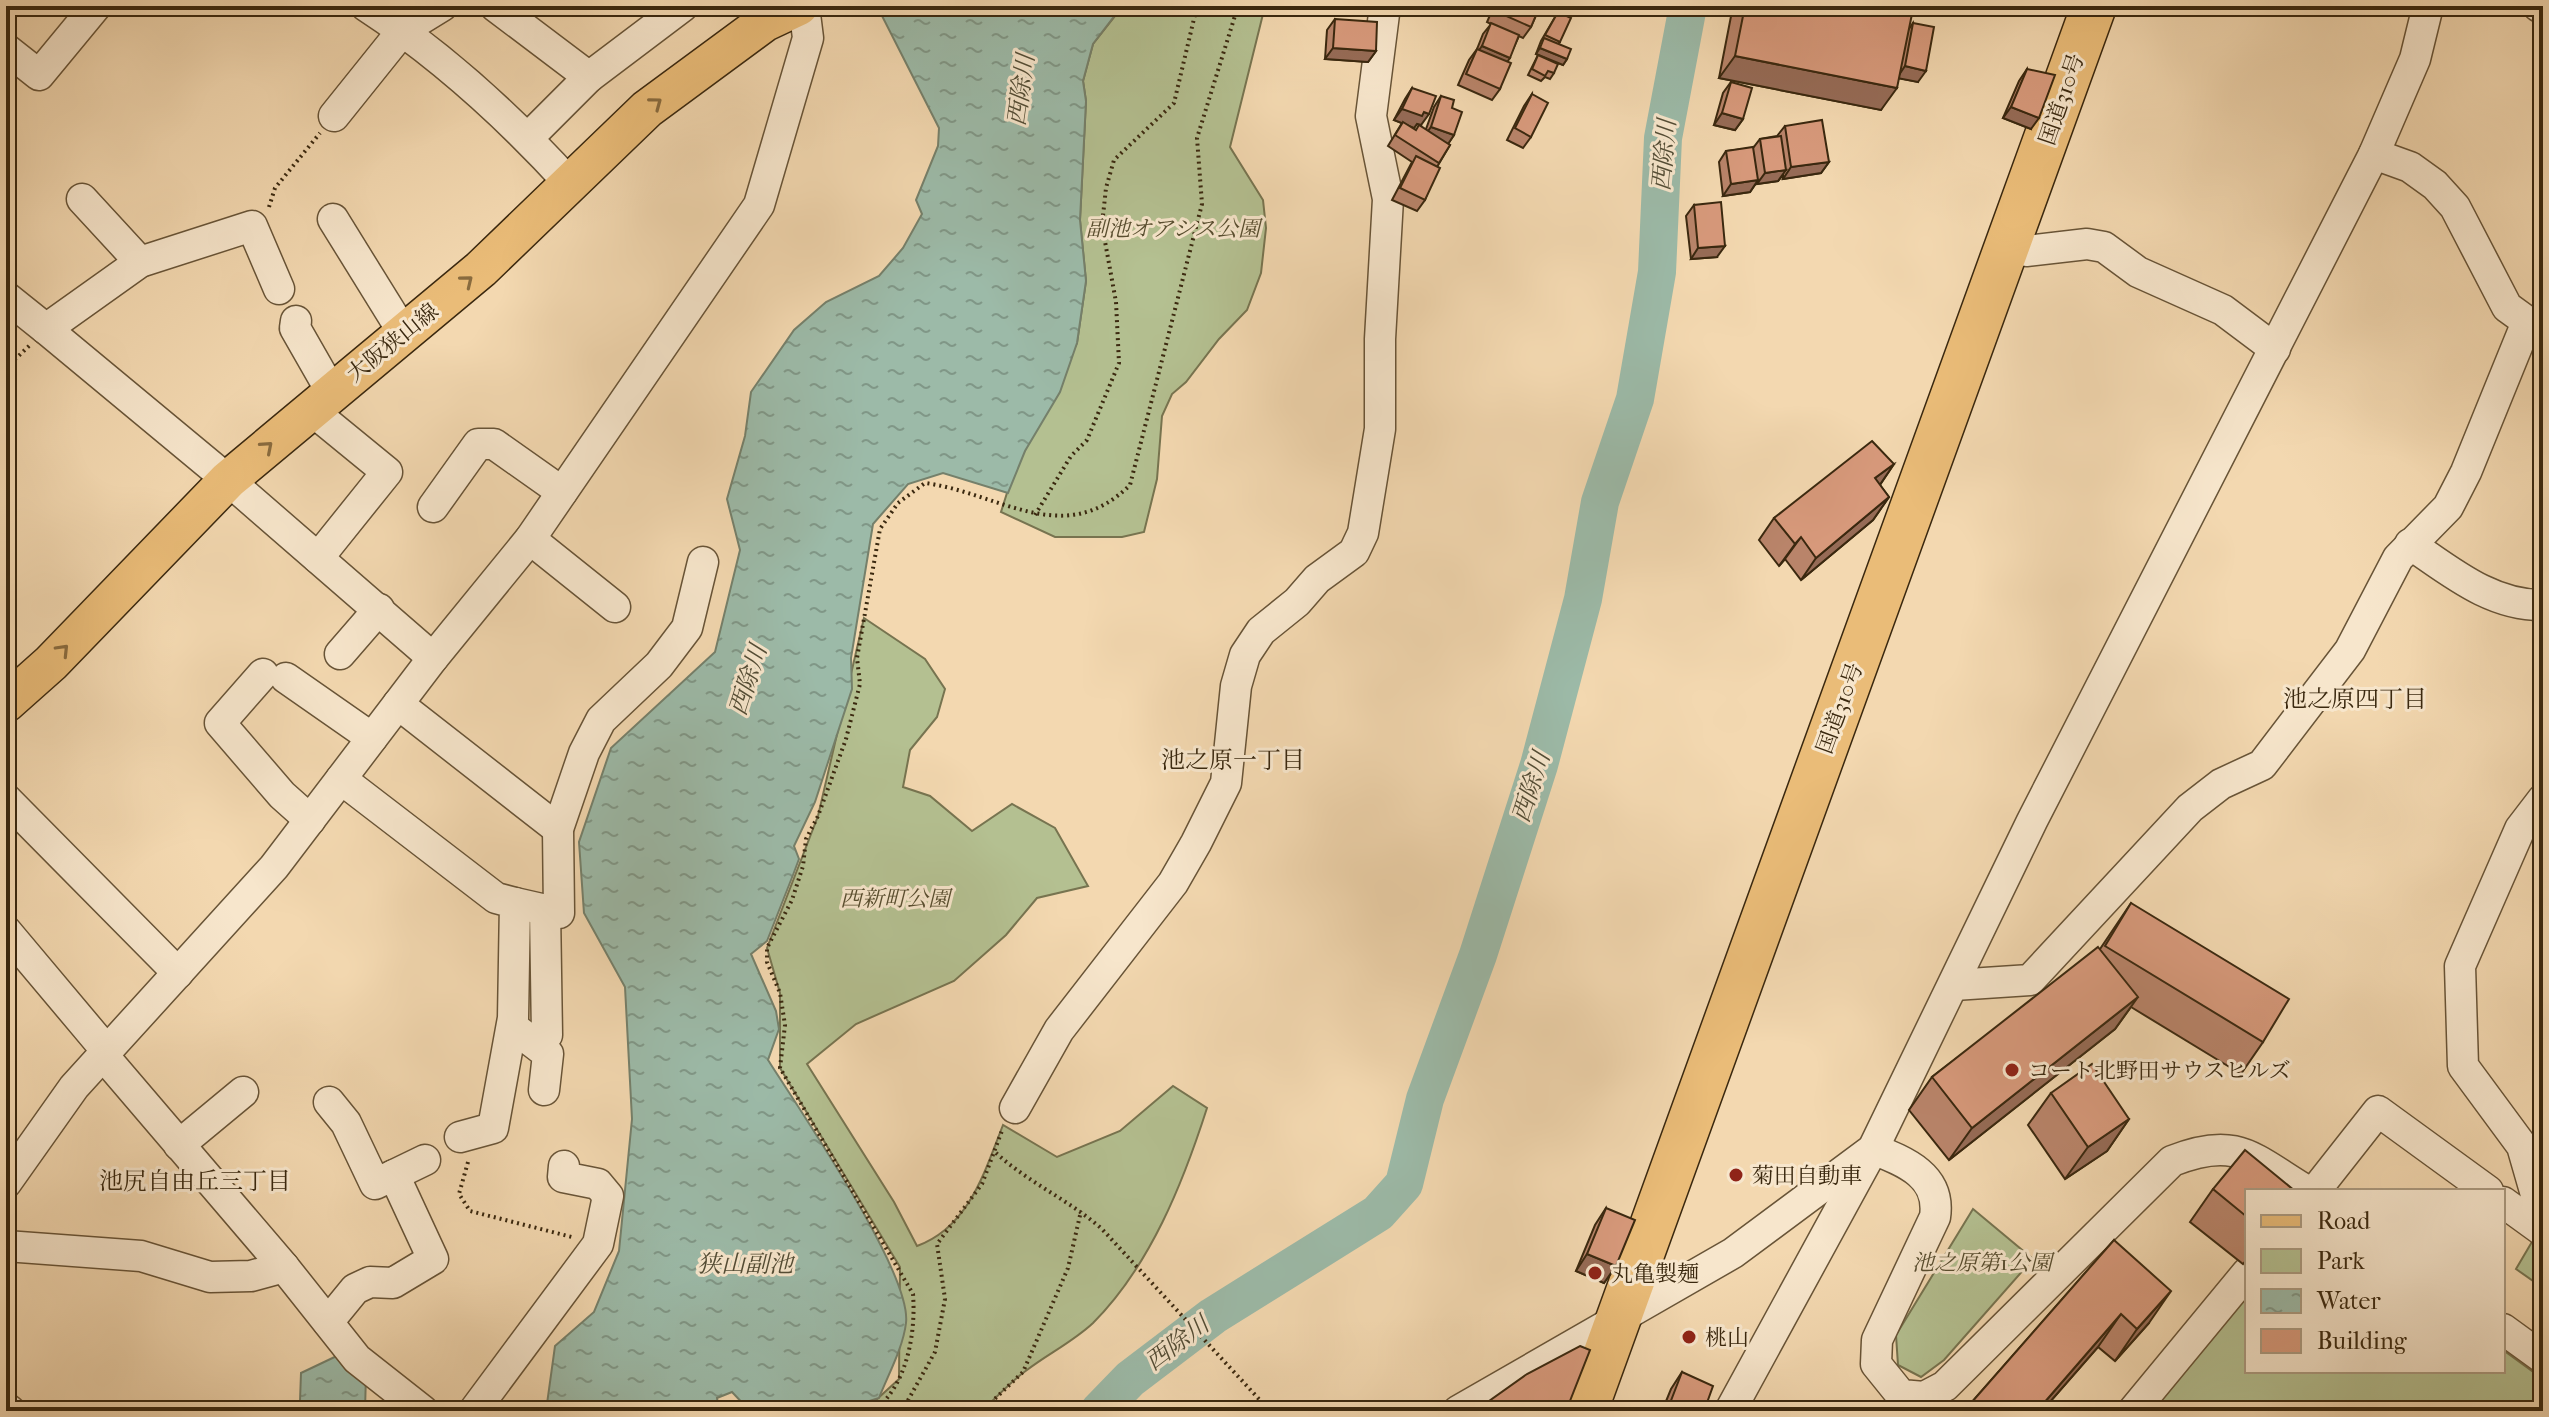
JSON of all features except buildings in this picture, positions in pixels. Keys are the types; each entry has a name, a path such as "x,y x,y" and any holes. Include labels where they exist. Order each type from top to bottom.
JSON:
{"highway":[{"name":"国道310号","path":"1585,1411 2094,6"}],"main road":[{"name":"大阪狭山線","path":"6,703 51,663 228,480 481,269 647,109 782,8"}],"street":[{"path":"6,49 39,75 96,6"},
{"path":"366,6 403,30 528,138 571,185"},
{"path":"334,116 403,30 442,6"},
{"path":"495,6 589,77"},
{"path":"528,138 589,77 683,6"},
{"path":"1015,1108 1059,1030 1173,883 1202,831 1226,783 1234,701 1245,655 1261,631 1297,602 1317,579 1354,552 1363,533 1380,429 1380,339 1388,199 1371,116 1385,6"},
{"path":"1730,1411 1873,1149 2032,821 2374,154 2415,59 2428,6"},
{"path":"2538,6 2543,9"},
{"path":"6,1183 56,1111 104,1052 274,867 433,658 530,539 759,205 808,38 782,8"},
{"path":"1954,985 2030,980 2190,808 2221,784 2262,765 2350,650 2410,544 2448,507 2466,472 2538,329 2507,307 2455,207 2445,196 2410,167 2374,154"},
{"path":"82,199 140,262"},
{"path":"333,219 403,332"},
{"path":"46,329 140,262 252,226 279,289"},
{"path":"2009,247 2026,251 2087,244 2104,247 2138,272 2223,310 2275,349"},
{"path":"6,297 228,480 433,658"},
{"path":"296,321 295,328 321,400 387,472 318,558"},
{"path":"433,507 478,444 494,444 562,492"},
{"path":"530,539 615,607"},
{"path":"2410,544 2467,583 2499,599 2543,605"},
{"path":"341,779 496,898 559,913 558,829 584,753 601,720 659,665 687,628 703,562"},
{"path":"340,654 379,609"},
{"path":"310,820 282,795 220,723 257,683 372,738"},
{"path":"398,704 558,829"},
{"path":"6,799 178,973"},
{"path":"2543,799 2520,829 2460,966 2463,1066 2522,1146 2543,1219"},
{"path":"468,1135 493,1128 512,1026 515,903"},
{"path":"545,910 547,1035"},
{"path":"6,931 357,1359 423,1411"},
{"path":"512,1026 548,1054 544,1090"},
{"path":"179,1145 243,1092"},
{"path":"2317,1189 2378,1111 2485,1189"},
{"path":"328,1322 355,1289 370,1282 393,1283 442,1255 374,1185 343,1114"},
{"path":"1458,1411 1621,1314 1675,1289 1733,1253 1873,1149"},
{"path":"1873,1149 1909,1164 1929,1182 1937,1201 1935,1217 1877,1340 1876,1364 1901,1395 1924,1397 1945,1386 2172,1161 2199,1150 2236,1149 2304,1189"},
{"path":"374,1185 425,1160"},
{"path":"474,1411 598,1244 608,1196 598,1184 563,1177 564,1166"},
{"path":"2505,1203 2543,1231"},
{"path":"6,1246 141,1256 210,1277 251,1276 284,1267"},
{"path":"2133,1411 2245,1275"},
{"path":"2505,1330 2543,1358"}],"path":[{"path":"1035,515 1071,456 1087,440 1119,363 1116,302 1102,225 1106,188 1114,160 1174,103 1197,6"},
{"path":"874,1411 889,1399 899,1379 912,1337 913,1294 780,1068 785,1025 780,993 767,962 767,948 792,900 803,866 806,839 818,816 846,739 860,684 857,658 880,529 898,503 925,483 987,497 1035,515 1056,519 1095,511 1113,502 1130,485 1202,204 1197,138 1238,6"},
{"path":"252,226 271,205 275,188 334,116"},
{"path":"6,368 46,329"},
{"path":"902,1411 935,1352 945,1299 937,1244 972,1201 996,1153 1003,1125 1015,1108"},
{"path":"468,1135 459,1194 470,1211 598,1244"},
{"path":"996,1153 1030,1181 1081,1211 1102,1229 1270,1411"},
{"path":"982,1411 1023,1372 1068,1268 1081,1211"},
{"path":"725,1411 725,1406 734,1403 740,1411"}],"green space":[{"name":"副池オアシス公園","path":"1123,6 1265,6 1230,147 1263,200 1266,228 1261,273 1247,310 1219,339 1186,382 1172,394 1162,416 1157,479 1144,532 1122,537 1055,537 1001,512 1012,477 1077,343 1086,281 1080,220 1086,101 1083,81 1093,44"},
{"name":"西新町公園","path":"864,618 925,659 945,689 937,717 910,750 903,787 930,796 972,831 1012,804 1055,828 1088,886 1037,898 1006,935 954,981 856,1024 807,1064 894,1202 917,1246 950,1226 962,1212 981,1179 1003,1125 1057,1157 1120,1131 1173,1086 1207,1108 1175,1194 1148,1250 1131,1276 1086,1330 1021,1374 982,1411 864,1411 899,1379 900,1267 780,1068 780,993 767,948 818,816"},
{"name":"池之原第1公園","path":"1973,1209 2033,1259 1944,1360 1921,1377 1898,1365 1896,1335"},
{"path":"2536,1235 2543,1288 2516,1269"},
{"path":"2245,1290 2245,1373 2505,1373 2505,1351 2543,1379 2543,1411 2143,1411"}],"water":[{"name":"狭山副池","path":"877,6 1122,6 1093,44 1083,81 1086,101 1080,220 1086,281 1077,343 1060,392 1025,451 1008,493 943,473 908,484 873,524 851,658 852,689 815,802 794,846 799,859 793,875 767,941 751,954 776,1011 779,1029 768,1060 873,1231 903,1299 904,1332 899,1352 879,1398 841,1410 750,1411 732,1392 717,1398 719,1411 546,1411 555,1346 594,1312 619,1251 632,1119 625,987 584,913 579,842 611,748 715,652 740,550 727,499 745,436 751,392 794,330 826,302 879,276 903,248 922,214 916,200 938,146 939,128"},
{"path":"343,1353 366,1374 365,1411 304,1411 300,1401 301,1373"}],"waterway":[{"name":"西除川","path":"1099,1411 1130,1379 1213,1316 1378,1213 1404,1184 1425,1099 1478,955 1539,765 1583,599 1600,502 1635,399 1657,272 1663,138 1688,6"}],"place":[{"name":"コート北野田サウスヒルズ","path":"2012,1070"},
{"name":"菊田自動車","path":"1736,1175"},
{"name":"丸亀製麺","path":"1595,1273"},
{"name":"桃山","path":"1689,1337"}],"district":[{"name":"池之原四丁目","path":"2355,699"},
{"name":"池之原一丁目","path":"1233,760"},
{"name":"池尻自由丘三丁目","path":"195,1181"}]}
